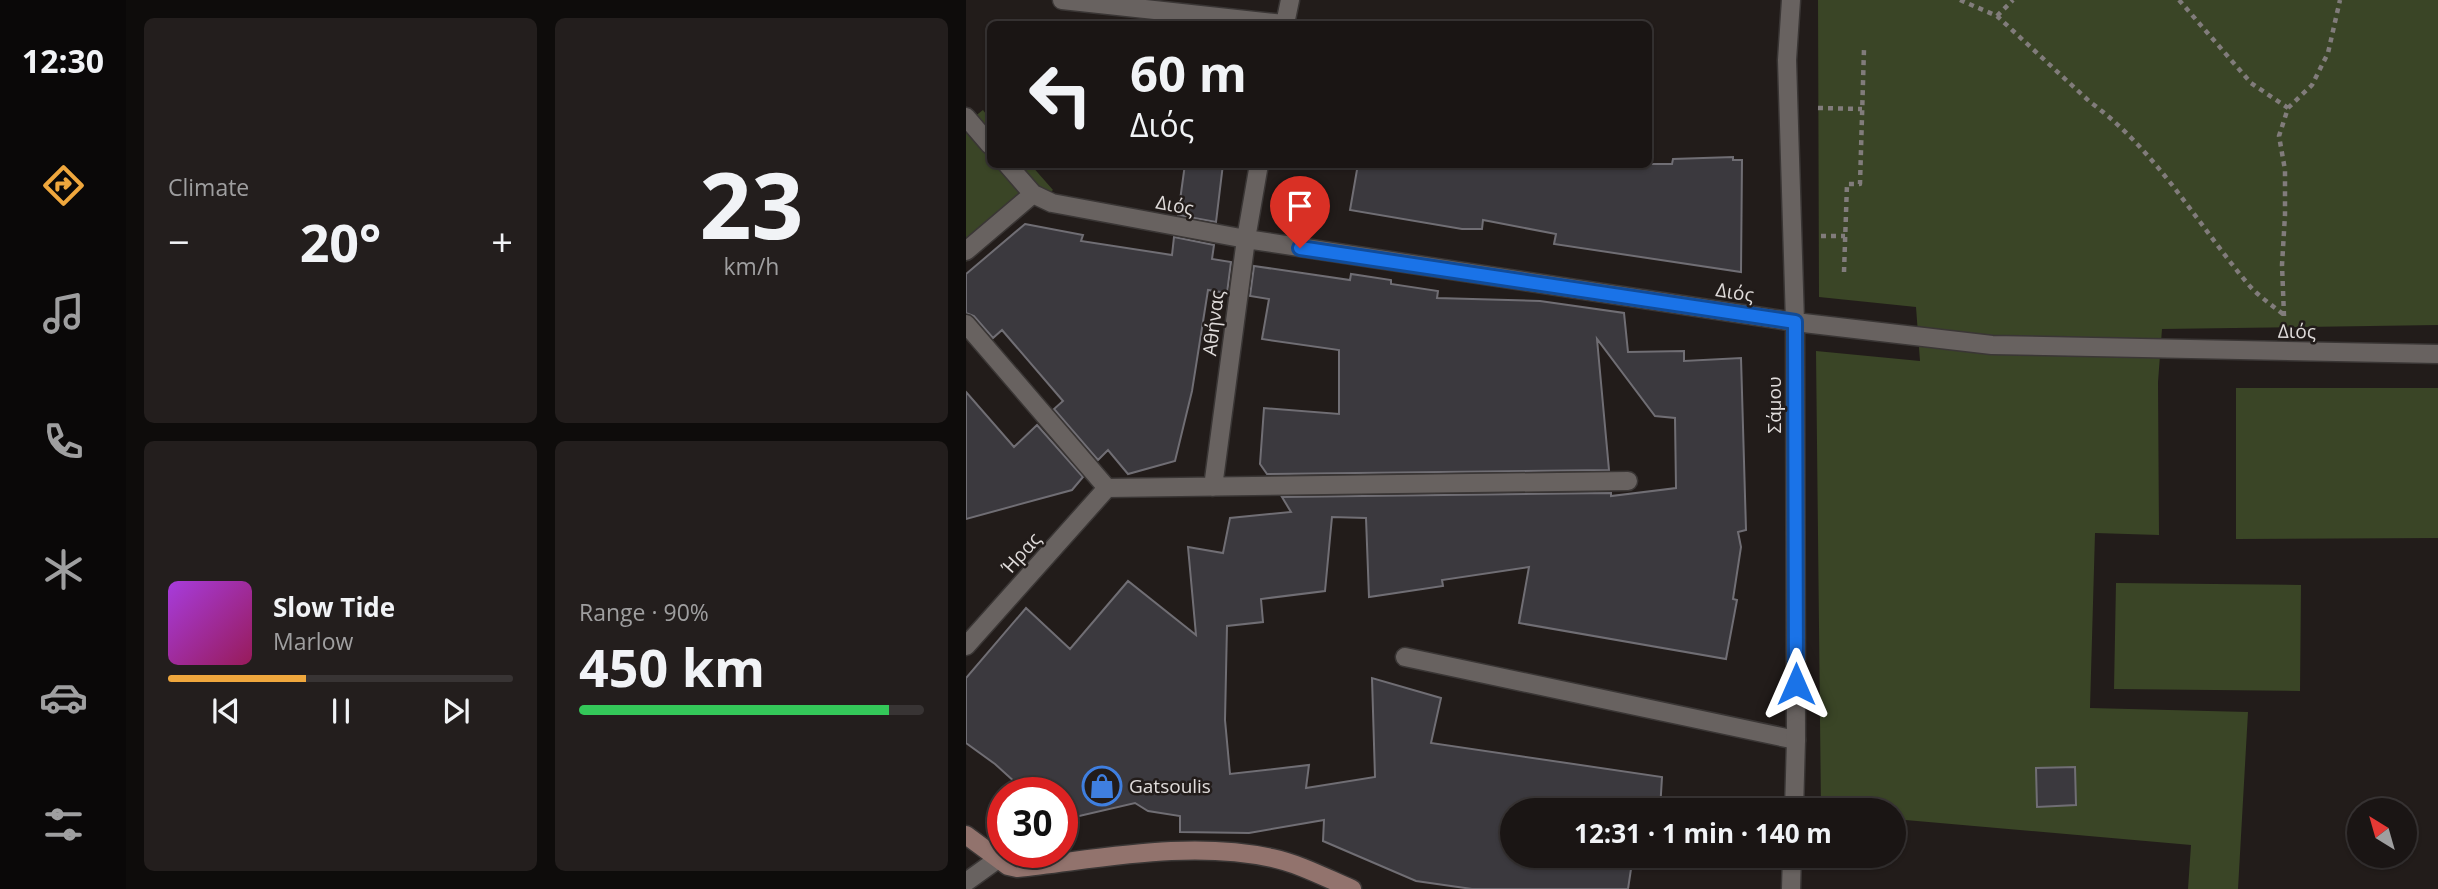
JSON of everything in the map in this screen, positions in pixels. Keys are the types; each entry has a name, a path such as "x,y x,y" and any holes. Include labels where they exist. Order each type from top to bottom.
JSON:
{"main road":[{"path":"966,835 987,851"},
{"path":"1078,860 1177,851 1228,852 1273,859 1317,873 1352,889"}],"street":[{"path":"1062,0 1257,21"},
{"path":"1286,21 1290,0"},
{"name":"Σάμου","path":"1791,0 1787,60 1795,322 1794,798"},
{"path":"966,117 987,142"},
{"path":"966,251 1033,194 1010,168"},
{"name":"Αθήνας","path":"1213,487 1245,239 1258,168"},
{"name":"Διός","path":"1033,194 1052,203 1245,239 1795,322 1992,345 2438,354"},
{"path":"966,324 1107,488 1628,481"},
{"name":"Ήρας","path":"966,646 1107,488"},
{"path":"1405,657 1796,740"},
{"path":"966,882 987,867"},
{"path":"1791,889 1792,868"}],"path":[{"path":"1960,0 1997,16 2090,102 2105,112 2161,169 2249,286 2284,315"},
{"path":"1997,16 2013,0"},
{"path":"2179,0 2251,82 2288,107"},
{"path":"2289,352 2282,265 2285,170 2279,136 2288,107 2312,85 2328,53 2340,0"},
{"path":"1844,272 1847,184 1860,184 1864,49"},
{"path":"1789,107 1862,109"}],"green space":[{"path":"1818,0 2438,0 2438,325 2162,329 2158,382 2159,535 2095,533 2090,708 2248,712 2238,889 2188,889 2191,845 1906,820 1906,798 1821,798 1816,351 1920,361 1916,307 1819,297"},
{"path":"966,107 974,117 983,110 987,115 987,168 1034,168 1053,190 966,262"},
{"path":"2236,388 2438,388 2438,538 2236,539"},
{"path":"2116,583 2301,585 2300,691 2114,689"}],"building":[{"path":"1733,157 1733,160 1742,160 1741,272 1554,244 1556,234 1483,220 1482,229 1462,229 1350,210 1357,168 1652,168 1652,164 1672,164 1673,159"},
{"path":"1184,168 1223,168 1216,222 1178,215"},
{"path":"1025,224 1083,235 1081,241 1172,255 1174,237 1214,245 1212,259 1231,262 1227,293 1208,290 1192,391 1175,461 1128,474 1108,450 1098,460 1054,409 1063,401 1002,330 993,338 974,316 966,313 966,274"},
{"path":"1254,266 1350,280 1351,274 1391,280 1391,284 1438,291 1437,298 1540,301 1624,313 1628,352 1684,351 1684,361 1741,358 1746,530 1738,532 1741,547 1733,599 1737,600 1726,659 1519,623 1529,567 1442,580 1443,586 1369,597 1366,518 1332,517 1325,591 1261,599 1263,622 1227,626 1225,720 1230,774 1309,765 1306,788 1375,777 1372,678 1441,698 1431,743 1662,777 1661,798 1500,798 1500,868 1631,868 1628,889 1472,889 1416,881 1323,841 1324,820 1249,833 1180,832 1180,816 1148,811 1135,803 1078,816 1078,777 1009,777 966,743 966,678 1026,608 1070,649 1128,581 1196,635 1188,547 1223,553 1230,518 1291,512 1282,497 1611,493 1611,496 1676,488 1675,418 1655,416 1597,339 1609,470 1267,474 1260,464 1264,408 1339,414 1339,350 1262,339 1269,299 1250,296"},
{"path":"966,392 1014,447 1037,425 1083,477 1072,490 966,519"},
{"path":"2075,767 2076,805 2037,807 2036,768"}],"place":[{"name":"Gatsoulis","path":"1102,786"}],"route":[{"path":"1300,248 1795,322 1796,684"}]}
